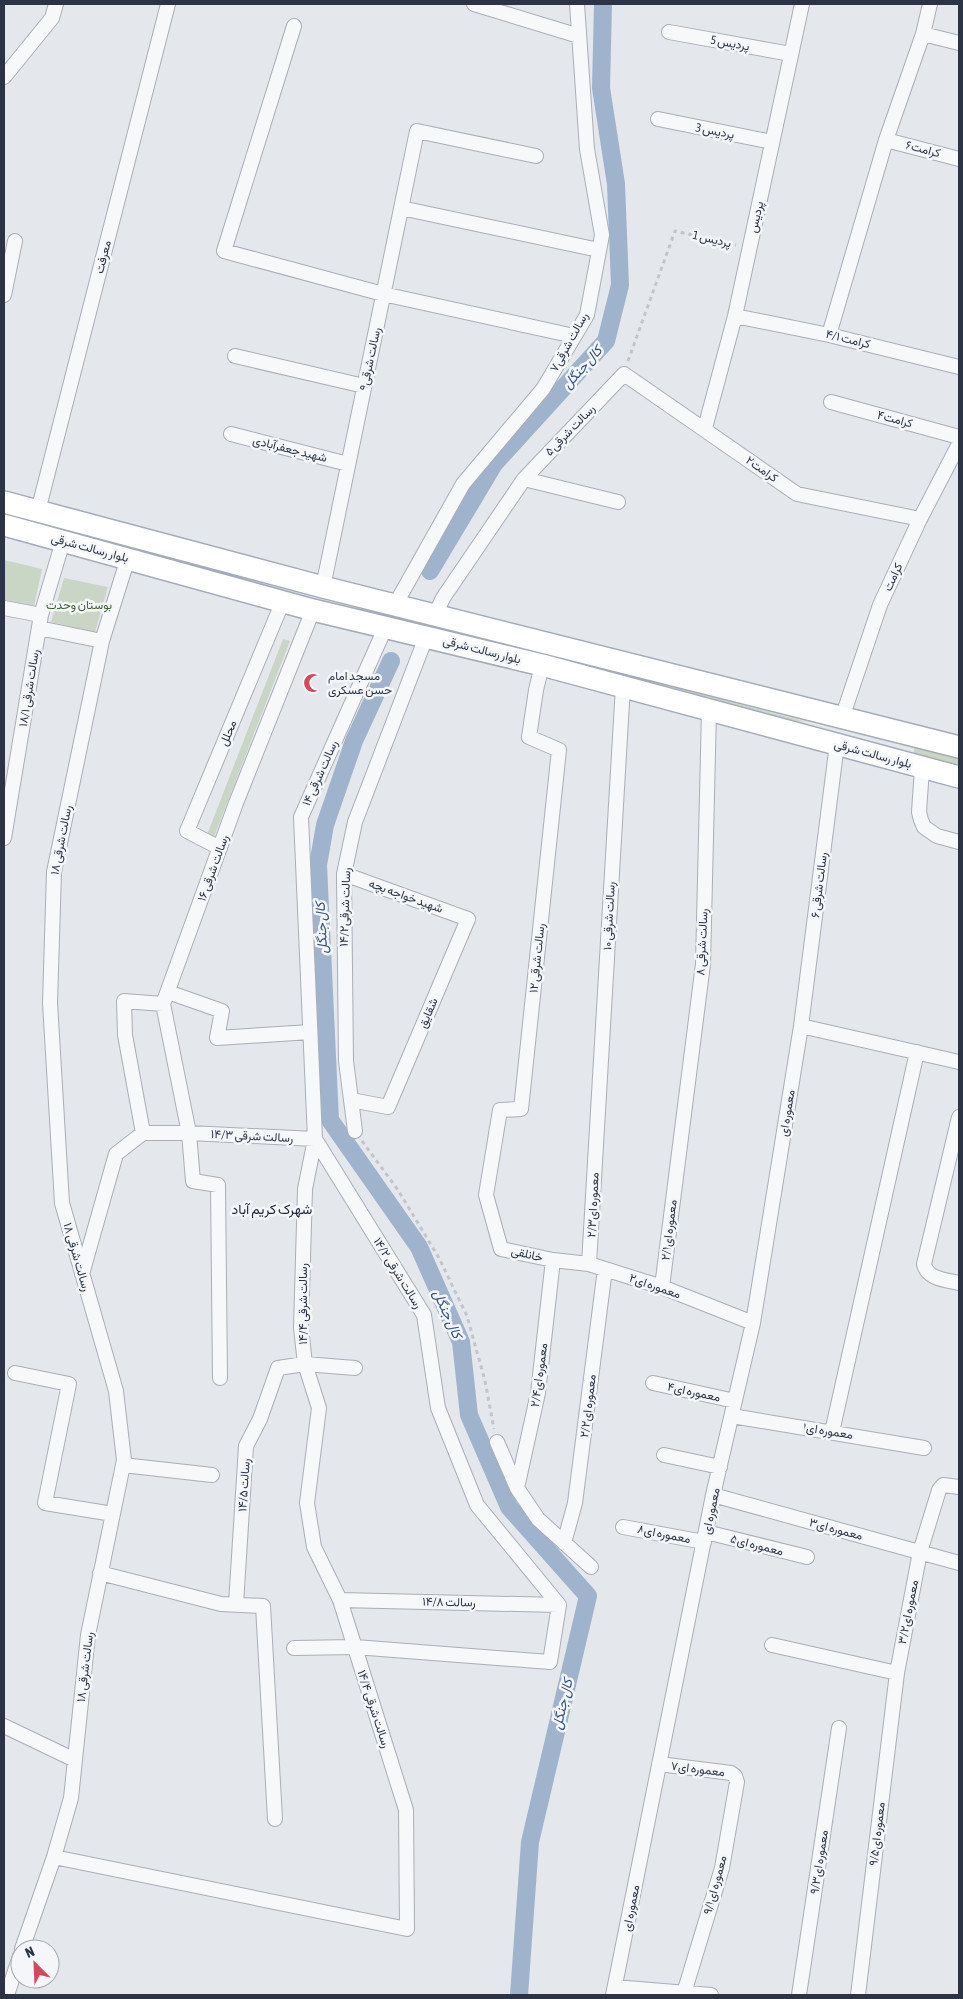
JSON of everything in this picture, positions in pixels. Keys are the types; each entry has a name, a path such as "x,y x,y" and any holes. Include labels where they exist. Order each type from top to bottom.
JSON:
{"main road":[{"name":"بلوار رسالت شرقی","path":"4,502 322,587 959,747"},
{"name":"بلوار رسالت شرقی","path":"4,525 313,610 542,665 959,777"},
{"path":"542,665 548,644"}],"street":[{"path":"4,77 52,18 56,4"},
{"name":"معرفت","path":"38,511 168,4"},
{"path":"474,4 579,36"},
{"name":"رسالت شرقی۷","path":"395,605 463,484 543,388 587,314 602,235 587,148 577,4"},
{"name":"پردیس","path":"705,428 735,316 802,4"},
{"path":"829,334 886,140 923,34 930,4"},
{"path":"294,26 224,251 384,294 574,336"},
{"name":"پردیس 5","path":"669,32 791,54"},
{"path":"923,34 959,43"},
{"name":"پردیس 3","path":"658,119 772,142"},
{"name":"رسالت شرقی۹","path":"322,587 418,130 536,156"},
{"name":"کرامت۶","path":"886,140 959,159"},
{"path":"402,208 599,250"},
{"path":"4,295 15,241"},
{"name":"کرامت ۴/۱","path":"735,316 829,334 959,367"},
{"path":"235,356 364,386"},
{"name":"کرامت۲","path":"624,374 705,428 797,494 920,520"},
{"name":"رسالت شرقی۵","path":"434,615 524,478 624,374"},
{"name":"کرامت۴","path":"831,402 959,437"},
{"name":"شهید جعفرآبادی","path":"231,434 348,464"},
{"name":"کرامت","path":"842,718 880,605 920,520 959,444"},
{"path":"524,478 618,502"},
{"name":"رسالت شرقی ۱۸/۱","path":"4,838 40,621 63,541"},
{"name":"رسالت شرقی ۱۸","path":"25,1939 54,1857 71,1798 88,1636 124,1460 116,1391 62,1203 50,1003 54,872 102,640 128,558"},
{"name":"محلل","path":"220,848 187,831 283,601"},
{"path":"4,608 102,640"},
{"name":"رسالت شرقی ۱۶","path":"165,998 220,848 313,610"},
{"name":"رسالت شرقی ۱۴","path":"315,1139 301,817 386,626"},
{"name":"رسالت شرقی۱۴/۲","path":"355,1131 346,1061 344,874 354,822 426,637"},
{"name":"رسالت شرقی ۱۲","path":"501,1249 486,1195 500,1110 521,1109 559,750 529,738 536,690 542,665"},
{"name":"رسالت شرقی ۱۰","path":"596,1146 623,686"},
{"name":"رسالت شرقی ۸","path":"676,1172 702,964 709,710"},
{"name":"رسالت شرقی ۶","path":"801,1026 837,744"},
{"path":"922,768 921,820 924,827 937,836 959,842"},
{"name":"شهید خواجه بچه","path":"344,874 468,919"},
{"name":"شقایق","path":"351,1100 388,1107 468,919"},
{"path":"82,1274 116,1154 142,1133 125,1035 124,1001 165,998 222,1011 217,1038 310,1032"},
{"path":"165,998 189,1133 193,1181 218,1185 220,1378"},
{"path":"801,1026 959,1062"},
{"name":"معموره ای","path":"614,1991 713,1495 753,1323 801,1026"},
{"path":"832,1432 917,1052"},
{"path":"959,1117 924,1264 926,1272 931,1276 959,1283"},
{"name":"رسالت شرقی ۱۴/۳","path":"142,1133 189,1133 315,1139"},
{"name":"رسالت شرقی ۱۴/۴","path":"54,1857 407,1929 406,1810 340,1600 314,1547 307,1503 319,1408 305,1364 301,1328 305,1190 315,1139"},
{"name":"رسالت شرقی ۱۴/۲","path":"315,1139 424,1315 438,1408 477,1505 558,1604"},
{"name":"معموره ای۲/۳","path":"590,1264 596,1146"},
{"name":"معموره ای۲/۱","path":"662,1287 676,1172"},
{"name":"خانلقی","path":"501,1249 553,1260"},
{"name":"معموره ای۲","path":"553,1260 590,1264 662,1287 753,1323"},
{"name":"معموره ای۲/۴","path":"517,1488 538,1392 553,1260"},
{"name":"معموره ای۲/۲","path":"564,1543 575,1503 605,1269"},
{"path":"305,1364 355,1368"},
{"name":"رسالت ۱۴/۵","path":"236,1604 246,1446 260,1419 278,1368 305,1364"},
{"path":"15,1373 69,1384 45,1504 113,1514"},
{"name":"معموره ای۴","path":"653,1383 735,1401"},
{"name":"معموره ای۱","path":"732,1416 924,1448"},
{"path":"497,1442 517,1488 538,1519 591,1567"},
{"path":"664,1456 720,1467"},
{"path":"123,1465 212,1475"},
{"name":"معموره ای۳/۲","path":"897,1673 920,1552 939,1490 943,1485 959,1487"},
{"name":"معموره ای۳","path":"713,1495 959,1563"},
{"name":"معموره ای۸","path":"623,1527 705,1537"},
{"name":"معموره ای۵","path":"705,1537 807,1557"},
{"path":"100,1573 221,1604 263,1606 275,1819"},
{"name":"رسالت ۱۴/۸","path":"340,1600 558,1604"},
{"path":"294,1648 355,1647 550,1662 558,1604"},
{"path":"772,1645 897,1673"},
{"name":"معموره ای۹/۵","path":"858,1995 897,1673"},
{"path":"4,1726 75,1760"},
{"name":"معموره ای۹/۳","path":"799,1995 839,1728"},
{"name":"معموره ای۷","path":"659,1764 731,1773 735,1776"},
{"name":"معموره ای۹/۱","path":"684,1993 722,1868 737,1782 735,1776"},
{"path":"614,1991 711,1995"}],"path":[{"name":"پردیس 1","path":"624,374 675,231 750,248"},
{"path":"355,1131 398,1190 439,1258 467,1316 485,1381 497,1442"}],"green space":[{"path":"4,512 246,577 234,582 4,520"},
{"path":"4,560 42,569 34,606 4,600"},
{"name":"بوستان وحدت","path":"64,578 108,587 95,632 51,622"},
{"path":"336,606 386,611 807,722 775,719"},
{"path":"283,639 290,641 212,842 205,840"},
{"path":"915,746 959,758 959,767 913,755"}],"waterway":[{"name":"کال جنگل","path":"430,571 494,464 606,341 620,285 616,184 601,88 603,4"},
{"name":"کال جنگل","path":"391,661 354,741 325,825 318,865 330,1120 419,1247 461,1342 469,1415 509,1507 588,1596 530,1842 519,1995"}],"place":[{"name":"مسجد امام حسن عسکری","path":"313,683"}],"district":[{"name":"شهرک کریم آباد","path":"272,1209"}]}
